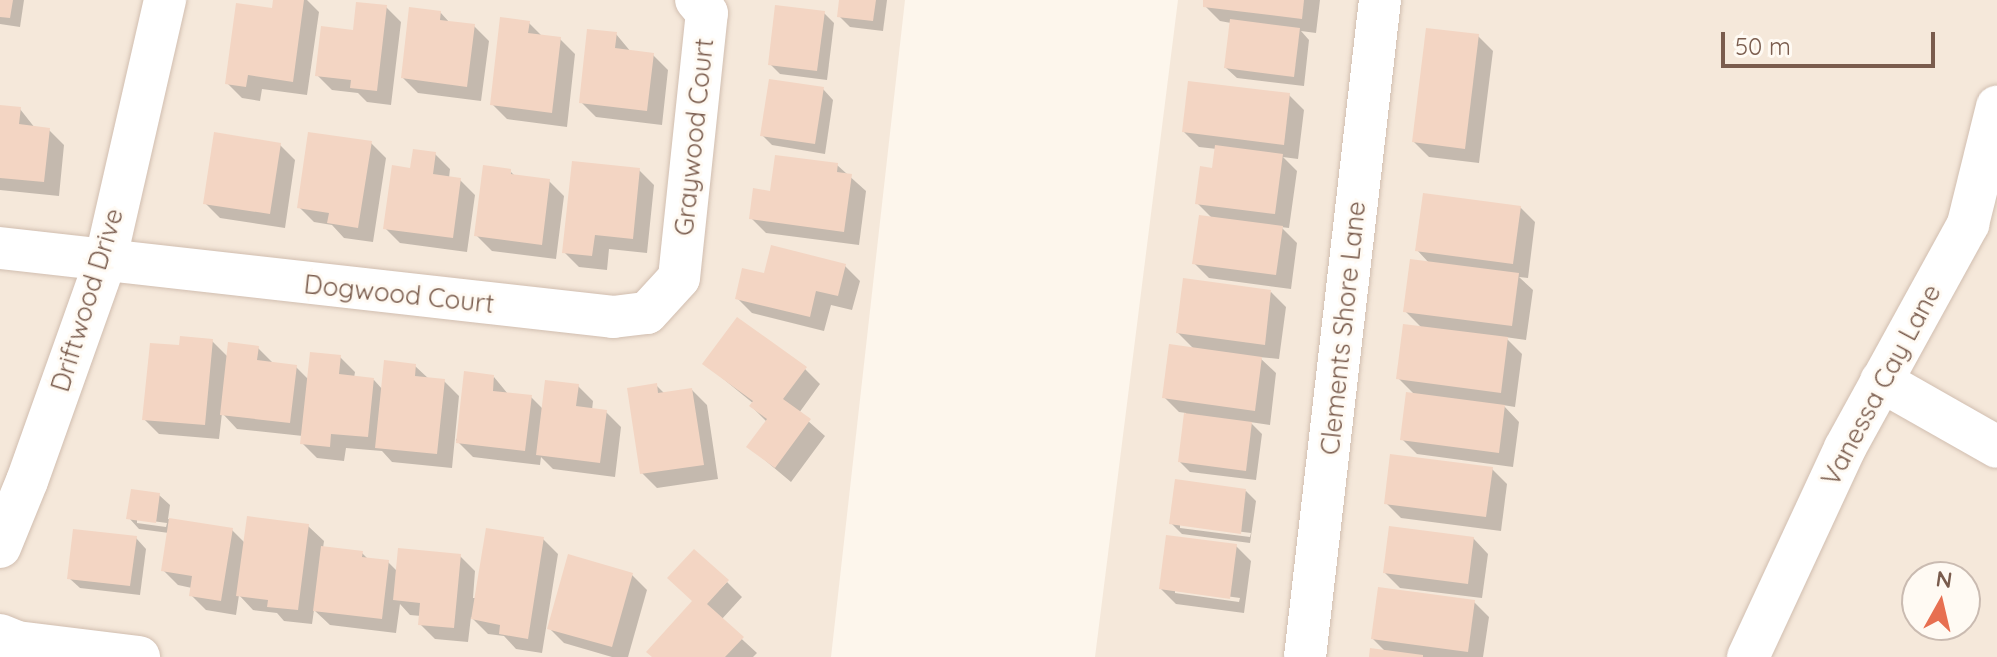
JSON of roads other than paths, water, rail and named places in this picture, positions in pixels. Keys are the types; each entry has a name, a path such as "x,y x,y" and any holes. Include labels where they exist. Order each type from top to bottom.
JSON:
{"street":[{"name":"Driftwood Drive","path":"0,547 27,481 105,262 165,0"},
{"name":"Graywood Court","path":"679,278 707,13 696,0"},
{"name":"Clements Shore Lane","path":"1305,657 1380,0"},
{"name":"Vanessa Cay Lane","path":"1748,657 1845,448 1968,224 1997,107"},
{"name":"Dogwood Court","path":"0,248 613,317 647,313 679,278"},
{"path":"1881,381 1997,447"},
{"path":"0,635 17,642 139,657"}]}
